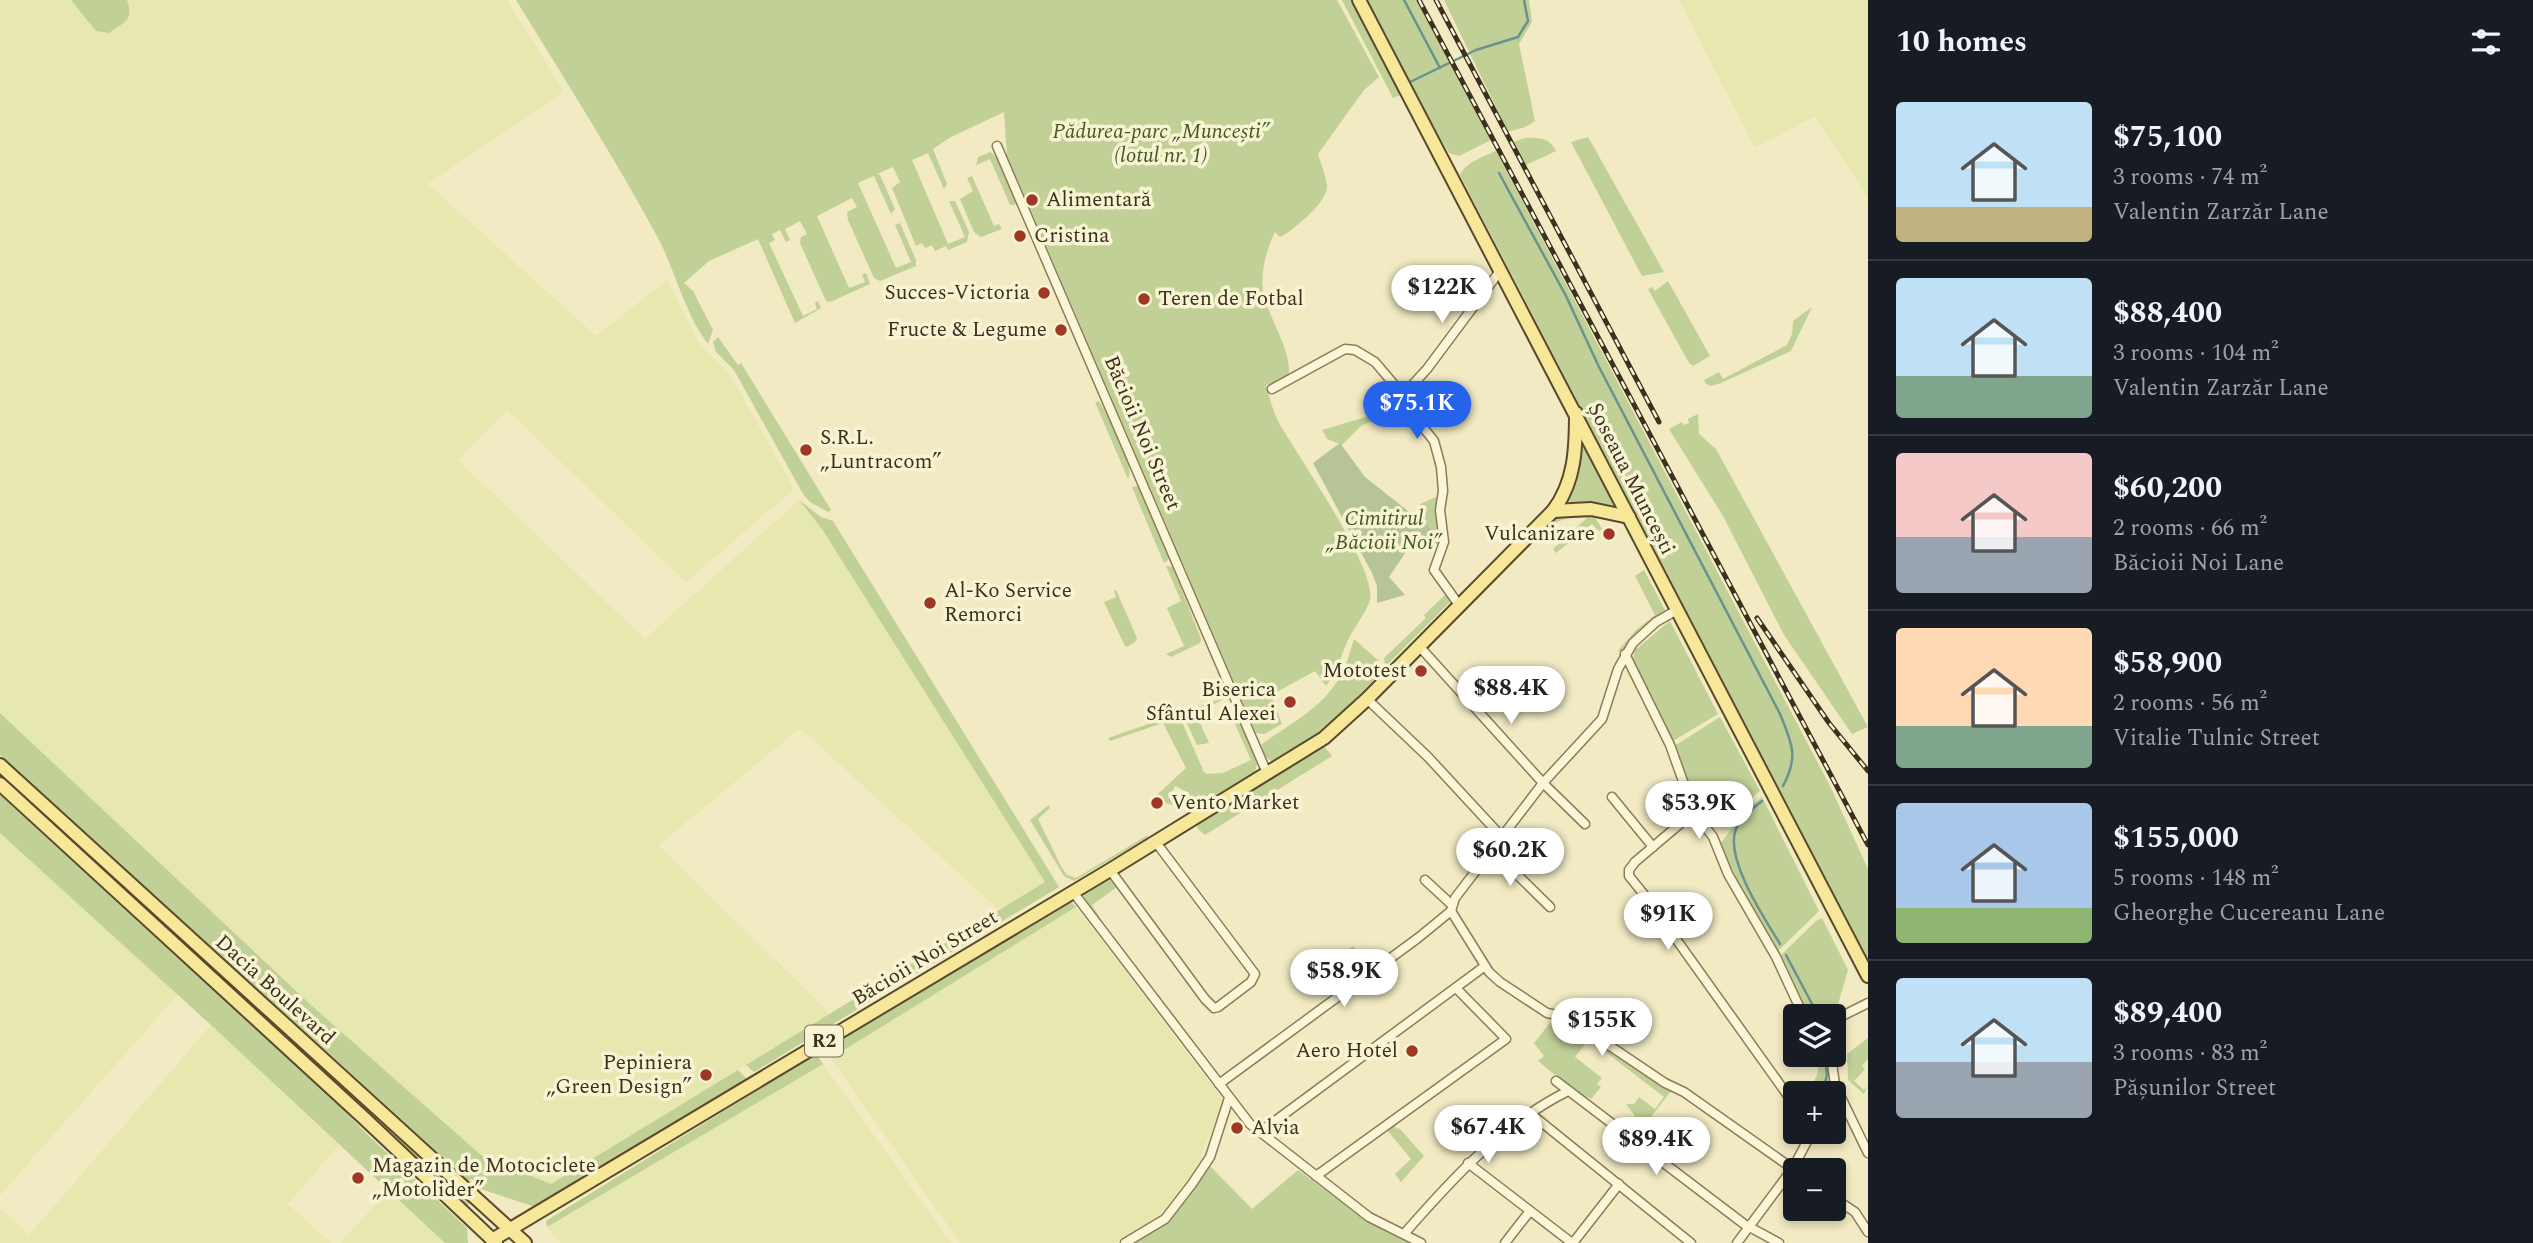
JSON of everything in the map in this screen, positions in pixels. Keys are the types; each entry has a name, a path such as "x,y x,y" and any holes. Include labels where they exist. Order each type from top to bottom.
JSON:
{"main road":[{"name":"Șoseaua Muncești","path":"1359,0 1868,976"},
{"name":"Băcioii Noi Street","path":"494,1241 1324,738 1367,699 1553,511 1571,480 1576,443 1576,413"},
{"path":"1553,511 1591,509 1629,517"},
{"name":"Dacia Boulevard","path":"0,765 525,1243"},
{"name":"Dacia Boulevard","path":"0,784 494,1241"}],"street":[{"name":"Băcioii Noi Street","path":"997,146 1268,773"},
{"path":"1403,395 1427,369 1500,271"},
{"path":"1272,389 1336,352 1350,349 1375,362 1403,395 1438,451 1443,491 1440,510 1444,542 1434,570 1459,606"},
{"path":"1219,1084 1451,908 1491,849 1543,783 1602,719 1625,654 1650,627 1677,610"},
{"path":"1419,646 1543,783 1585,824"},
{"path":"1625,654 1670,745 1694,812 1713,837 1728,874 1776,957 1798,1004"},
{"path":"1367,699 1428,757 1501,836"},
{"path":"1612,797 1653,847"},
{"path":"1694,812 1631,866 1629,876 1783,1089"},
{"path":"1110,870 1205,999 1211,1006 1217,1007 1251,982 1255,974 1155,841"},
{"path":"1491,849 1550,907"},
{"path":"1424,880 1451,908 1485,966 1500,982 1547,1013 1576,1023 1665,1083 1684,1092 1783,1162"},
{"path":"1073,892 1250,1124 1369,1217 1421,1243"},
{"path":"1260,1132 1485,966"},
{"path":"1316,1176 1506,1040 1456,988"},
{"path":"1846,1014 1868,1003"},
{"path":"1492,1026 1493,1048"},
{"path":"1556,1081 1671,1170 1751,1227 1779,1243"},
{"path":"1404,1234 1468,1163 1530,1113 1568,1091"},
{"path":"1125,1243 1165,1219 1192,1184 1210,1157 1229,1098"},
{"path":"1530,1113 1691,1243"},
{"path":"1846,1113 1868,1153"},
{"path":"1468,1163 1573,1243 1619,1184"},
{"path":"1737,1243 1783,1185"},
{"path":"1846,1206 1854,1212 1868,1232"},
{"path":"1505,1243 1530,1211"}],"green space":[{"path":"0,0 507,0 564,92 428,184 596,336 667,280 700,345 729,373 794,489 686,582 507,410 458,460 645,639 799,500 822,529 1045,882 999,910 800,728 659,845 830,1014 551,1184 482,1156 311,1005 0,713"},
{"path":"71,0 127,0 128,17 109,33 96,31"},
{"name":"Pădurea-parc „Muncești” (lotul nr. 1)","path":"516,0 1337,0 1379,77 1364,90 1318,154 1327,186 1326,193 1316,208 1293,229 1280,237 1275,232 1266,255 1262,280 1264,296 1285,350 1289,371 1287,379 1266,385 1273,408 1278,421 1349,538 1369,585 1368,605 1326,686 1315,671 1271,695 1282,724 1264,734 1256,733 1007,155 1004,112 949,138 933,149 947,184 944,189 928,153 912,160 948,244 965,237 949,201 955,201 969,232 967,242 948,250 946,246 935,251 932,245 925,248 922,243 916,246 892,188 900,182 893,167 877,174 880,175 895,209 891,214 874,176 858,183 896,268 911,262 895,225 900,223 916,266 880,281 874,278 848,220 847,212 857,207 852,198 817,216 849,288 865,282 862,275 866,273 870,284 830,302 826,301 800,243 801,237 807,234 800,221 785,229 790,240 786,242 780,230 772,234 775,240 769,243 803,316 817,309 815,303 818,301 821,308 795,323 758,239 709,261 684,283 693,291 713,330 708,344 686,305 658,238"},
{"path":"1342,0 1353,0 1403,94 1393,98"},
{"path":"1365,0 1416,0 1491,140 1459,156 1449,153 1413,92"},
{"path":"1444,0 1529,0 1532,22 1519,44 1535,121 1508,132"},
{"path":"1679,0 1868,0 1868,198 1815,116 1755,148"},
{"path":"1588,137 1664,272 1642,276 1571,142"},
{"path":"1525,138 1543,139 1556,151 1526,165 1513,142"},
{"path":"1496,151 1830,786 1868,869 1868,960 1460,175 1471,163"},
{"path":"991,152 1001,162 1017,203 1014,205 1010,205 990,159 976,165 978,157"},
{"path":"972,176 994,226 999,224 1002,229 981,237 974,232 960,199 973,191 967,178"},
{"path":"1668,281 1710,356 1693,366 1648,289 1652,287 1655,291"},
{"path":"1812,307 1791,351 1721,383 1711,386 1706,384 1704,380 1719,372 1723,379 1787,345 1792,334 1793,321"},
{"path":"718,337 738,365 741,363 831,510 828,512 810,502 803,494 734,370 716,352 713,342"},
{"path":"1399,395 1403,407 1361,426 1342,445 1327,439 1322,430 1389,410"},
{"path":"1099,401 1125,452 1128,479 1095,402"},
{"path":"1698,414 1699,434 1716,449 1868,727 1852,734 1784,635 1723,516 1669,429 1682,422 1684,425 1689,423 1688,419"},
{"name":"Cimitirul „Băcioii Noi”","path":"1340,443 1365,477 1441,537 1439,545 1418,534 1389,577 1405,595 1377,603 1377,586 1372,573 1313,463"},
{"path":"1584,443 1615,507 1574,505 1569,501"},
{"path":"1137,486 1168,555 1169,559 1164,563 1132,487"},
{"path":"1441,495 1441,537 1412,517 1422,510 1420,504"},
{"path":"799,500 821,517 833,521 1059,887 754,1072 746,1065 1045,882 822,529"},
{"path":"1586,514 1596,519 1602,529 1599,531 1592,524 1556,553 1553,549 1587,518 1563,520 1533,540 1499,577 1489,584 1550,521 1565,515"},
{"path":"1166,566 1173,567 1201,639 1200,643 1171,657 1166,654 1184,646 1167,608 1181,601"},
{"path":"1644,570 1666,612 1646,625 1625,649 1617,652 1636,630 1655,615 1635,576"},
{"path":"1116,590 1137,638 1127,647 1104,602 1116,597"},
{"path":"1447,593 1450,602 1385,667 1384,658 1426,618 1424,615"},
{"path":"1670,621 1718,714 1673,741 1669,739 1633,659 1635,650"},
{"path":"1354,639 1379,661 1381,672 1332,721 1305,742 1272,762 1263,752 1262,744 1316,706 1334,686 1343,671"},
{"path":"1229,696 1196,714 1209,743 1197,745 1185,719 1181,720 1204,772 1223,773 1251,760 1230,713 1233,710 1258,761 1254,775 1194,812 1180,806 1189,793 1175,786 1169,799 1176,802 1173,805 1162,802 1158,794 1186,768 1163,723 1110,741 1108,738"},
{"path":"0,713 311,1005 482,1156 551,1184 738,1070 747,1079 535,1207 481,1189 480,1191 474,1185 476,1182 471,1179 469,1181 321,1046 263,999 0,755"},
{"path":"1720,717 1760,791 1717,825 1712,825 1698,810 1675,749 1676,745"},
{"path":"1324,746 1332,756 1205,835 1198,829 1197,824 1208,816"},
{"path":"0,772 470,1203 467,1206 0,778"},
{"path":"0,793 323,1089 467,1228 468,1243 445,1243 0,833"},
{"path":"1762,797 1819,911 1778,951 1774,950 1756,919 1720,844 1747,809"},
{"path":"1049,805 1050,808 1038,819 1062,868 1067,875 1076,878 1148,835 1074,881 1064,876 1030,820"},
{"path":"0,833 178,994 0,1195"},
{"path":"1108,877 1117,887 1092,905 1115,942 1083,897 1088,889"},
{"path":"1070,901 1076,907 831,1058 824,1049"},
{"path":"1076,907 1223,1100 1221,1107 1193,1175 1168,1209 1116,1243 960,1243 831,1058"},
{"path":"1822,918 1848,970 1838,1004 1801,1004 1780,959"},
{"path":"1353,946 1370,968 1337,992 1320,971"},
{"path":"1554,1018 1567,1021 1594,1041 1593,1043 1588,1040 1575,1057 1602,1078 1597,1084 1601,1087 1591,1099 1585,1099 1538,1061 1544,1056 1534,1043"},
{"path":"211,1025 339,1145 288,1204 331,1243 0,1243 0,1208 29,1235"},
{"path":"1868,1038 1868,1059 1862,1066 1865,1069 1854,1081 1864,1090 1868,1086 1864,1094 1848,1080 1847,1054"},
{"path":"1602,1044 1671,1091 1640,1131 1633,1132 1627,1126 1635,1116 1626,1104 1634,1104 1639,1097 1655,1109 1664,1097 1599,1047"},
{"path":"816,1054 823,1064 547,1227 546,1221"},
{"path":"823,1064 951,1243 561,1243 547,1227"},
{"path":"1818,1067 1830,1067 1831,1081 1814,1081"},
{"path":"1394,1125 1424,1156 1401,1182 1395,1174 1411,1159 1387,1130"},
{"path":"1209,1165 1252,1209 1298,1170 1367,1220 1410,1243 1133,1243 1166,1224"},
{"path":"389,1190 445,1243 340,1243"}],"waterway":[{"path":"1404,0 1440,68"},
{"path":"1408,83 1476,50 1518,37 1528,21 1524,0"},
{"path":"1499,173 1566,296 1599,367 1780,714 1792,750 1791,766 1783,786"},
{"path":"1762,801 1741,821 1734,841 1736,856 1748,888 1780,944"},
{"path":"1786,955 1812,1004"},
{"path":"1825,1081 1826,1067"}],"railway":[{"path":"1419,0 1868,845"},
{"path":"1436,0 1659,422"},
{"path":"1757,618 1829,723 1868,771"}],"place":[{"name":"Alimentară","path":"1032,200"},
{"name":"Cristina","path":"1020,236"},
{"name":"Succes-Victoria","path":"1044,293"},
{"name":"Teren de Fotbal","path":"1144,299"},
{"name":"Fructe & Legume","path":"1061,330"},
{"name":"S.R.L. „Luntracom”","path":"806,450"},
{"name":"Vulcanizare","path":"1609,534"},
{"name":"Al-Ko Service Remorci","path":"930,603"},
{"name":"Mototest","path":"1421,671"},
{"name":"Biserica Sfântul Alexei","path":"1290,702"},
{"name":"Vento Market","path":"1157,803"},
{"name":"Aero Hotel","path":"1412,1051"},
{"name":"Pepiniera „Green Design”","path":"706,1075"},
{"name":"Alvia","path":"1237,1128"},
{"name":"Magazin de Motociclete „Motolider”","path":"358,1178"}]}
